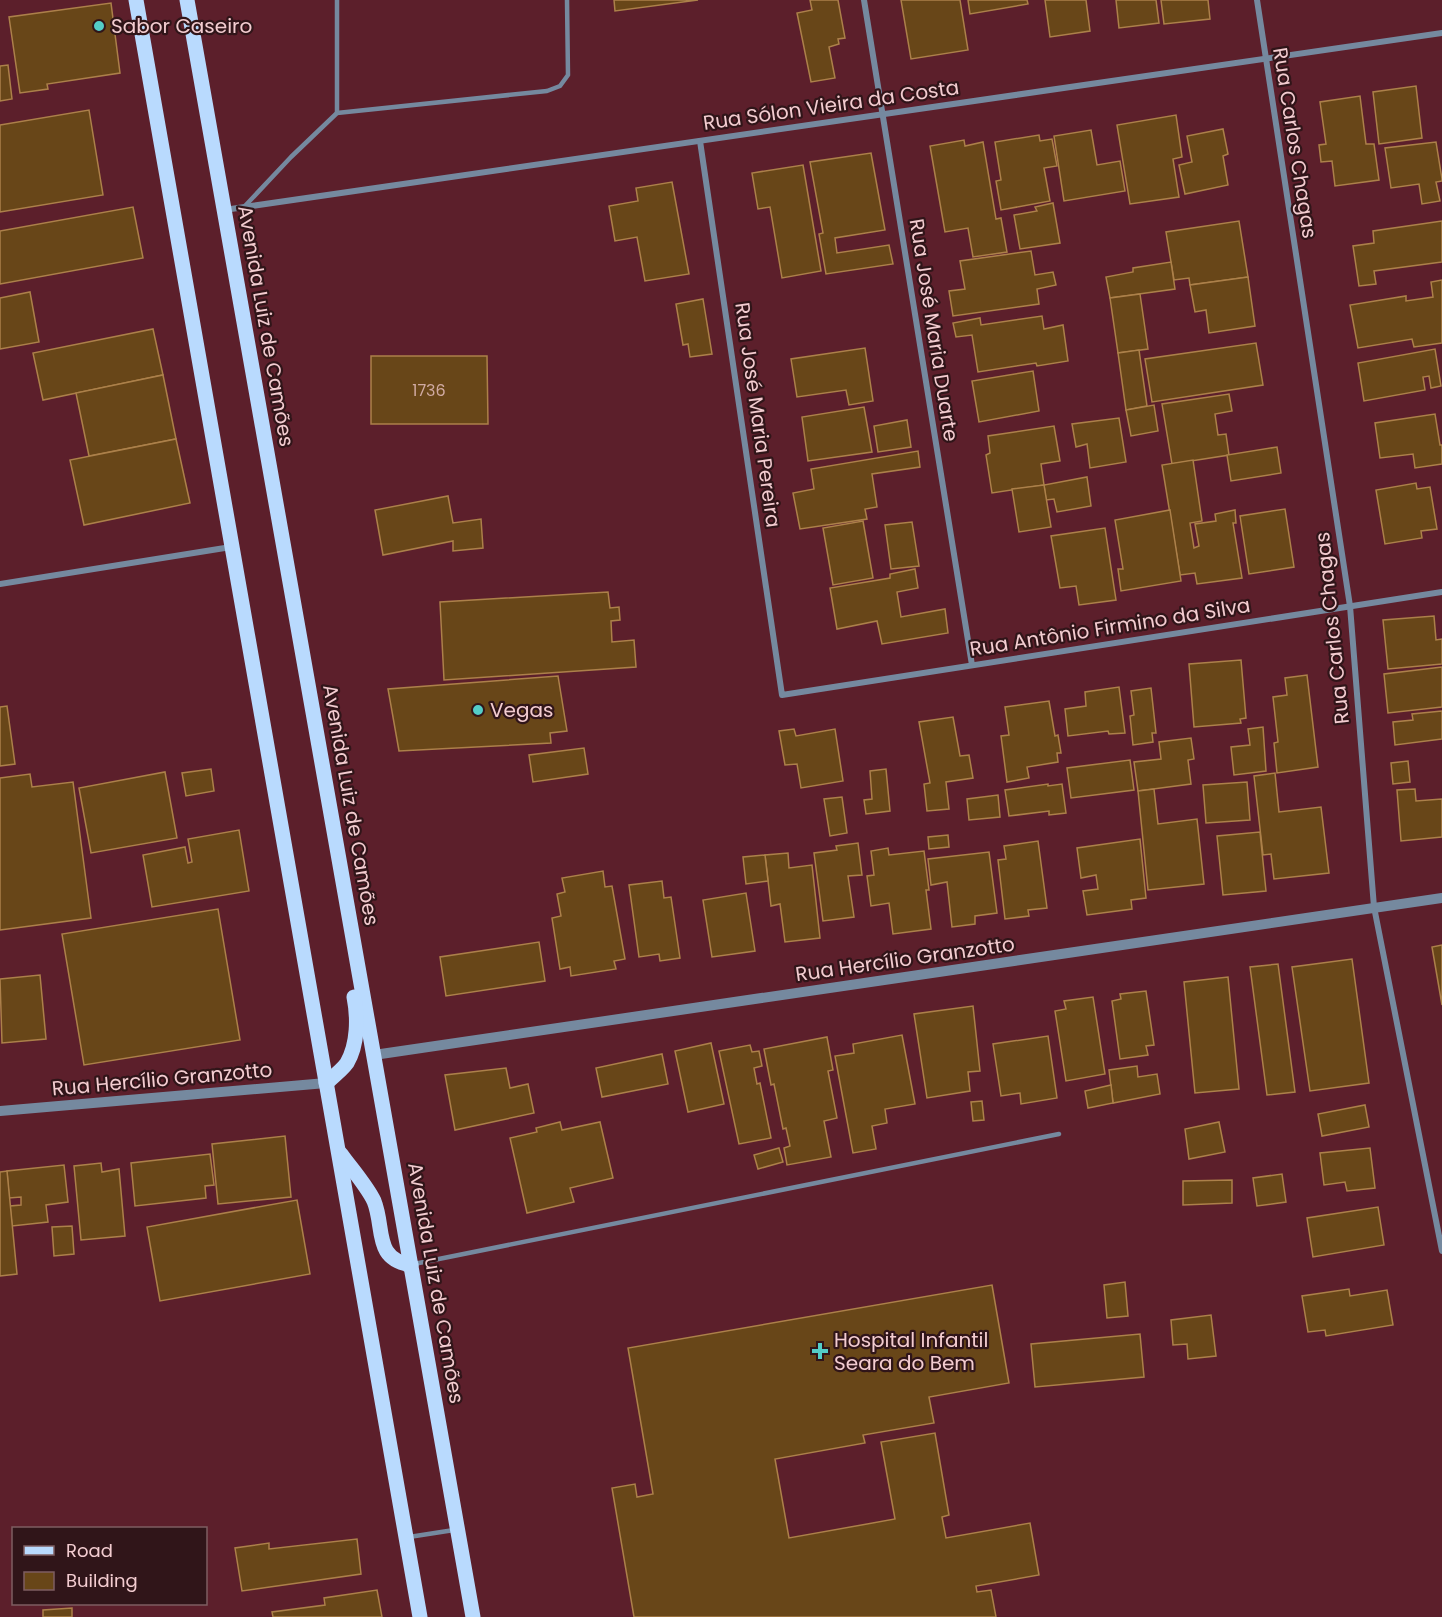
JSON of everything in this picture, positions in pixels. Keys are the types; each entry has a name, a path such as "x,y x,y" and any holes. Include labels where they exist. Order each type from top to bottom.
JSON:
{"main road":[{"path":"136,0 420,1617"},
{"name":"Avenida Luiz de Camões","path":"187,0 473,1617"},
{"path":"326,1083 346,1063 355,1041 357,1012 337,904 327,791"},
{"path":"338,1149 374,1201 383,1245 390,1257 400,1263 411,1265"}],"street":[{"name":"Rua José Maria Duarte","path":"864,0 972,665"},
{"name":"Rua Carlos Chagas","path":"1257,0 1350,606 1374,907 1442,1251"},
{"name":"Rua Sólon Vieira da Costa","path":"224,210 1442,33"},
{"name":"Rua José Maria Pereira","path":"700,141 782,695"},
{"path":"0,584 232,547"},
{"name":"Rua Antônio Firmino da Silva","path":"782,695 1442,592"},
{"name":"Rua Hercílio Granzotto","path":"374,1055 1442,898"},
{"name":"Rua Hercílio Granzotto","path":"0,1111 326,1083"}],"lane":[{"path":"337,0 337,113"},
{"path":"244,207 337,113 547,91 560,86 568,75 567,0"},
{"path":"411,1265 1059,1134"},
{"path":"406,1538 458,1529"}],"building":[{"path":"614,0 698,0 615,11"},
{"path":"810,0 838,0 845,38 838,39 839,44 829,47 835,78 811,82 797,13 812,10"},
{"path":"901,0 960,0 968,50 911,59"},
{"path":"968,0 1027,0 1028,4 970,14"},
{"path":"1045,0 1086,0 1090,31 1050,37"},
{"path":"1116,0 1156,0 1159,23 1119,28"},
{"path":"1161,0 1208,0 1210,19 1164,24"},
{"path":"111,3 120,73 47,84 48,89 20,93 9,17"},
{"path":"8,65 12,99 0,101 0,66"},
{"path":"1416,86 1422,138 1379,144 1373,92"},
{"path":"1360,96 1366,144 1374,144 1379,180 1335,186 1332,161 1321,162 1319,145 1326,144 1320,102"},
{"path":"89,110 103,195 0,212 0,125"},
{"path":"1176,115 1182,157 1173,159 1179,197 1130,204 1117,125"},
{"path":"1223,129 1228,154 1223,156 1228,185 1185,194 1179,165 1192,162 1187,136"},
{"path":"1091,130 1097,165 1120,161 1125,191 1064,201 1054,136"},
{"path":"1039,135 1040,141 1052,139 1057,166 1044,168 1050,201 1001,210 996,181 1001,180 995,142"},
{"path":"964,140 965,146 983,142 996,219 1001,218 1007,252 973,257 968,228 945,232 930,146"},
{"path":"1436,142 1442,179 1436,182 1440,201 1422,204 1419,184 1391,188 1385,148"},
{"path":"871,153 885,230 835,238 837,253 889,245 893,264 826,274 819,234 823,233 810,162"},
{"path":"803,165 821,271 782,278 770,207 758,209 752,173"},
{"path":"672,182 689,274 645,281 637,237 615,241 609,206 638,201 636,188"},
{"path":"1053,203 1060,243 1020,249 1014,215 1037,211 1035,207"},
{"path":"133,207 143,258 0,284 0,231"},
{"path":"1239,221 1248,277 1190,285 1189,278 1174,280 1166,232"},
{"path":"1442,221 1442,262 1374,271 1376,284 1359,286 1353,246 1374,243 1373,231"},
{"path":"1031,251 1035,275 1053,272 1056,285 1037,289 1039,304 953,316 949,291 965,289 960,261"},
{"path":"1171,262 1175,289 1110,298 1106,277 1133,272 1133,268"},
{"path":"1248,277 1255,326 1209,333 1206,310 1195,312 1190,285"},
{"path":"1442,280 1442,343 1414,347 1412,339 1358,348 1350,305 1406,296 1406,301 1433,297 1431,282"},
{"path":"30,292 39,342 0,349 0,298"},
{"path":"1140,294 1148,349 1118,353 1110,298"},
{"path":"703,299 712,354 690,357 688,344 683,345 676,304"},
{"path":"1042,316 1044,329 1063,325 1068,361 1037,366 1036,363 978,372 972,335 956,337 953,323 980,318 981,325"},
{"path":"153,329 163,375 43,400 33,353"},
{"path":"1256,343 1263,385 1152,402 1145,359"},
{"path":"865,348 873,401 849,405 846,390 797,397 791,359"},
{"path":"1435,349 1441,386 1431,388 1429,376 1423,377 1425,390 1364,401 1358,363"},
{"path":"1139,350 1147,406 1126,410 1118,353"},
{"path":"371,356 487,356 488,424 371,424"},
{"path":"1033,371 1039,411 979,422 972,381"},
{"path":"163,375 176,439 89,456 76,393"},
{"path":"1229,394 1232,411 1215,414 1218,435 1226,434 1229,455 1172,464 1162,404"},
{"path":"1154,405 1158,431 1131,436 1126,410"},
{"path":"864,407 872,452 808,461 802,417"},
{"path":"1435,414 1440,445 1442,445 1442,464 1415,468 1413,454 1380,458 1375,423"},
{"path":"1119,418 1126,462 1090,468 1087,444 1076,447 1072,424"},
{"path":"907,420 911,447 878,452 874,426"},
{"path":"1054,426 1060,461 1041,464 1044,485 992,493 986,455 990,453 988,436"},
{"path":"176,439 190,503 84,525 70,460"},
{"path":"1277,447 1281,473 1231,481 1227,455"},
{"path":"918,451 920,467 872,474 877,507 865,509 867,519 800,529 793,493 814,489 811,469"},
{"path":"1193,460 1202,521 1190,523 1194,548 1199,546 1195,524 1216,521 1215,514 1235,510 1236,523 1233,523 1242,578 1197,584 1195,573 1180,575 1162,465"},
{"path":"1087,477 1091,506 1057,512 1054,499 1046,500 1044,485"},
{"path":"1416,483 1417,489 1430,487 1437,529 1421,531 1422,538 1385,544 1376,490"},
{"path":"1044,485 1051,527 1019,532 1012,489"},
{"path":"448,496 453,523 481,519 483,548 453,551 453,541 383,555 375,510"},
{"path":"1285,509 1294,567 1249,574 1240,516"},
{"path":"1170,510 1181,581 1121,591 1118,569 1123,569 1115,520"},
{"path":"863,521 873,578 833,585 823,528"},
{"path":"912,522 919,566 891,569 885,525"},
{"path":"1105,528 1116,600 1079,605 1076,586 1060,588 1051,536"},
{"path":"915,569 918,588 897,592 901,617 945,609 948,633 882,644 877,621 837,629 830,588 890,578 890,574"},
{"path":"608,592 610,608 619,607 620,620 611,621 612,642 634,640 636,667 444,680 440,602"},
{"path":"1434,616 1436,640 1442,639 1442,664 1388,669 1383,620"},
{"path":"1241,660 1246,718 1240,719 1241,723 1194,727 1189,664"},
{"path":"1442,667 1442,707 1388,713 1384,674"},
{"path":"1307,675 1318,767 1277,773 1274,743 1278,742 1273,697 1287,695 1285,678"},
{"name":"Vegas","path":"558,676 567,731 550,733 551,743 399,751 388,689"},
{"path":"1119,687 1125,733 1109,734 1108,731 1068,736 1065,709 1086,706 1085,692"},
{"path":"1151,688 1156,733 1152,733 1153,742 1133,745 1130,716 1134,715 1131,691"},
{"path":"1049,701 1055,736 1058,735 1061,753 1057,753 1058,762 1027,767 1029,778 1007,782 1001,736 1009,735 1005,707"},
{"path":"7,706 15,764 0,766 0,707"},
{"path":"1442,711 1442,739 1395,745 1393,722 1413,720 1412,714"},
{"path":"953,717 960,756 969,755 973,778 946,782 949,809 927,811 924,784 930,783 919,722"},
{"path":"1263,727 1266,771 1234,775 1231,747 1250,745 1248,729"},
{"path":"794,729 796,736 835,729 843,781 801,788 797,764 785,765 779,731"},
{"path":"1191,738 1194,759 1188,760 1191,784 1138,791 1134,762 1161,759 1159,742"},
{"path":"584,748 588,774 533,782 529,755"},
{"path":"1130,760 1134,790 1071,798 1067,768"},
{"path":"1408,761 1410,782 1393,784 1391,763"},
{"path":"211,769 214,791 186,796 182,773"},
{"path":"886,769 890,811 866,814 864,800 872,799 870,771"},
{"path":"165,772 177,838 91,853 79,788"},
{"path":"1275,773 1279,812 1321,807 1329,873 1274,879 1271,854 1263,855 1254,776"},
{"path":"30,774 32,787 73,782 91,918 0,930 0,778"},
{"path":"1247,782 1250,820 1206,823 1203,785"},
{"path":"1048,784 1048,786 1062,784 1066,813 1049,815 1049,811 1009,816 1005,790"},
{"path":"1154,789 1158,824 1197,819 1204,884 1148,890 1138,791"},
{"path":"1415,789 1416,801 1442,799 1442,837 1401,841 1397,790"},
{"path":"998,795 1000,817 969,820 967,799"},
{"path":"842,797 847,833 830,836 824,799"},
{"path":"239,830 249,891 152,907 143,855 185,847 188,863 192,862 188,839"},
{"path":"1260,832 1266,891 1223,895 1217,836"},
{"path":"948,835 949,847 929,849 928,837"},
{"path":"1140,839 1146,898 1131,900 1132,909 1087,915 1083,891 1098,889 1096,875 1081,878 1077,848"},
{"path":"1038,841 1047,908 1028,910 1029,916 1005,919 998,860 1006,859 1004,846"},
{"path":"858,843 862,875 848,876 854,917 823,921 814,853 837,850 836,846"},
{"path":"888,848 889,855 924,851 931,929 893,934 889,903 871,906 867,876 874,875 871,851"},
{"path":"989,852 997,913 975,916 975,924 952,927 947,882 931,885 928,859"},
{"path":"788,853 789,868 812,865 820,938 785,942 780,904 771,906 765,855"},
{"path":"765,855 768,881 746,884 743,857"},
{"path":"603,871 605,887 612,886 625,959 614,961 616,969 571,976 570,967 560,969 552,918 561,916 557,894 565,892 562,878"},
{"path":"662,881 664,898 671,897 680,958 660,961 659,954 639,957 629,885"},
{"path":"746,893 755,951 712,957 703,900"},
{"path":"218,909 240,1040 84,1065 62,934"},
{"path":"539,942 545,981 446,996 440,957"},
{"path":"1442,945 1442,1005 1432,947"},
{"path":"1352,959 1369,1083 1310,1091 1292,967"},
{"path":"1278,964 1295,1092 1267,1095 1250,967"},
{"path":"40,975 46,1039 2,1043 0,979"},
{"path":"1228,977 1239,1089 1195,1093 1184,982"},
{"path":"1146,991 1154,1045 1146,1046 1148,1055 1120,1059 1112,1001 1121,999 1120,994"},
{"path":"1093,997 1105,1074 1066,1081 1055,1011 1066,1009 1064,1001"},
{"path":"973,1006 980,1071 968,1072 970,1091 927,1098 914,1014"},
{"path":"902,1035 915,1104 885,1109 887,1123 872,1126 876,1149 853,1153 835,1056 854,1053 853,1044"},
{"path":"1048,1036 1057,1098 1021,1104 1020,1093 1001,1096 993,1044"},
{"path":"827,1037 833,1070 828,1071 837,1118 824,1121 831,1157 787,1165 784,1148 790,1146 786,1128 783,1129 774,1084 771,1085 764,1049"},
{"path":"711,1043 724,1104 688,1112 675,1051"},
{"path":"750,1045 752,1052 759,1051 762,1066 754,1068 757,1084 760,1083 771,1138 739,1144 719,1051"},
{"path":"662,1054 668,1084 602,1097 596,1068"},
{"path":"1137,1066 1138,1077 1157,1074 1160,1094 1113,1103 1109,1070"},
{"path":"506,1068 510,1088 528,1084 534,1113 455,1130 445,1075"},
{"path":"1111,1085 1113,1103 1088,1108 1085,1091"},
{"path":"982,1101 984,1120 973,1121 971,1102"},
{"path":"1365,1105 1369,1127 1322,1136 1318,1114"},
{"path":"560,1122 562,1130 600,1122 613,1178 570,1188 574,1202 527,1213 510,1138 537,1132 536,1128"},
{"path":"1219,1122 1225,1152 1189,1159 1185,1129"},
{"path":"285,1136 291,1197 218,1204 212,1144"},
{"path":"779,1148 783,1162 758,1169 754,1155"},
{"path":"1370,1148 1375,1188 1347,1191 1345,1182 1324,1185 1320,1153"},
{"path":"210,1154 214,1185 205,1186 206,1198 135,1206 131,1163"},
{"path":"101,1163 102,1172 119,1169 125,1236 81,1240 74,1166"},
{"path":"64,1165 68,1202 46,1205 48,1222 12,1226 10,1206 21,1205 21,1197 9,1198 7,1171"},
{"path":"7,1171 17,1274 0,1276 0,1172"},
{"path":"1282,1174 1286,1202 1257,1206 1253,1178"},
{"path":"1232,1180 1232,1203 1183,1205 1183,1181"},
{"path":"297,1200 310,1274 160,1301 147,1227"},
{"path":"1378,1207 1384,1245 1313,1257 1307,1218"},
{"path":"72,1226 74,1254 54,1256 52,1227"},
{"path":"1125,1282 1128,1316 1107,1318 1104,1285"},
{"path":"992,1285 1009,1383 929,1397 934,1423 863,1435 865,1443 775,1459 789,1538 895,1519 881,1442 935,1433 949,1515 942,1517 946,1538 1030,1523 1039,1575 976,1586 977,1592 991,1590 996,1617 634,1617 612,1488 635,1484 637,1497 653,1494 628,1348"},
{"path":"1349,1289 1350,1296 1387,1290 1393,1325 1326,1336 1325,1330 1308,1332 1302,1296"},
{"path":"1211,1315 1216,1356 1188,1359 1187,1344 1173,1345 1171,1320"},
{"path":"1140,1334 1144,1377 1035,1387 1031,1344"},
{"path":"357,1539 361,1574 242,1591 235,1548 269,1543 269,1549"},
{"path":"377,1590 382,1617 273,1617 272,1612 325,1605 324,1598"},
{"path":"72,1608 72,1617 43,1617 43,1610"}],"place":[{"name":"Sabor Caseiro","path":"99,26"},
{"name":"Vegas","path":"478,710"},
{"name":"Hospital Infantil Seara do Bem","path":"820,1351"}]}
